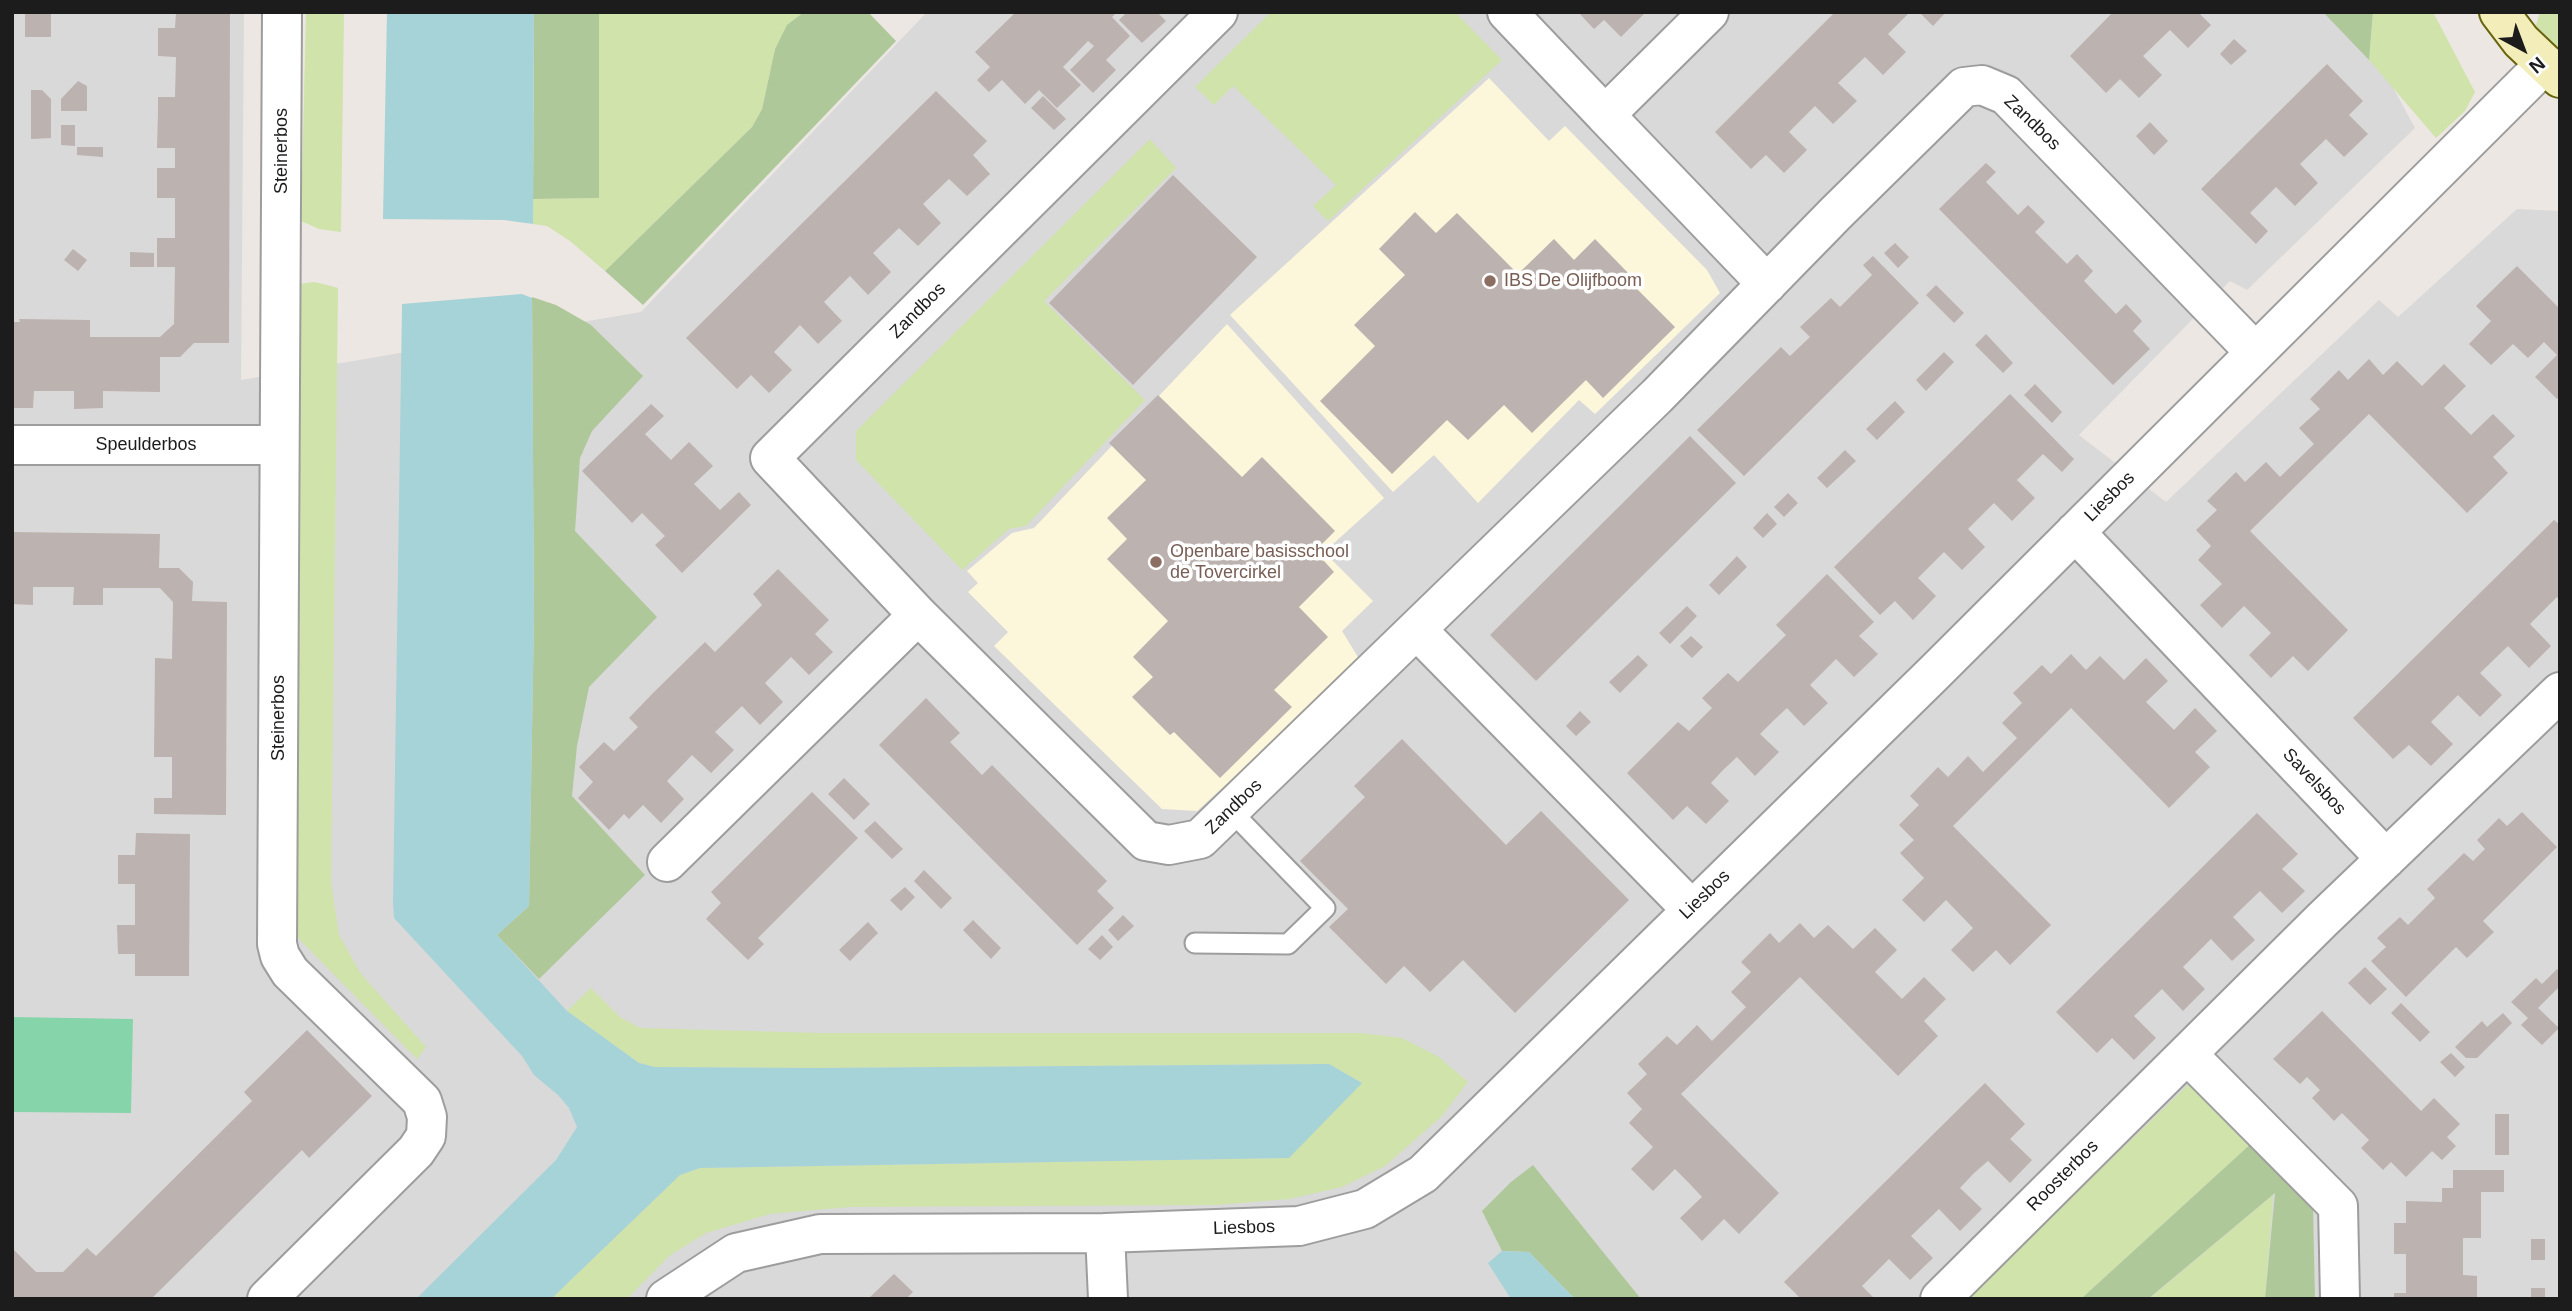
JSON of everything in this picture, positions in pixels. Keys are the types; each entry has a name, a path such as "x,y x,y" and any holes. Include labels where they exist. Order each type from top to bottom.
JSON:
{"main road":[{"path":"2500,13 2521,41 2552,71"}],"street":[{"name":"Steinerbos","path":"267,1299 416,1151 426,1136 427,1117 422,1101 290,972 280,956 277,944 282,12"},
{"name":"Zandbos","path":"1218,12 770,458 918,615 1146,841 1169,845 1200,839 1657,396 1964,87 1982,85 2006,95 2255,351"},
{"path":"1507,12 1767,284"},
{"path":"1605,115 1709,12"},
{"name":"Liesbos","path":"666,1299 736,1253 820,1234 1105,1233 1299,1226 1365,1209 1423,1174 2255,351 2552,71"},
{"name":"Speulderbos","path":"12,445 279,445"},
{"name":"Savelsbos","path":"2075,532 2386,859"},
{"path":"667,862 918,615"},
{"path":"1417,630 1691,909"},
{"path":"2386,859 2560,692"},
{"name":"Roosterbos","path":"1940,1299 2386,859"},
{"path":"2187,1054 2338,1206 2340,1299"},
{"path":"1105,1233 1108,1299"}],"lane":[{"path":"1195,943 1288,944 1325,908 1230,810"}],"shaded area":[{"path":"12,12 244,12 241,380 641,312 927,12 2352,12 2415,128 2247,290 2230,281 2079,435 2166,502 2379,300 2398,317 2517,209 2560,211 2560,1299 12,1299"},
{"name":"IBS De Olijfboom","path":"1489,78 1549,141 1565,126 1707,270 1720,293 1595,414 1579,400 1478,503 1434,455 1393,492 1230,315"},
{"name":"Openbare basisschool de Tovercirkel","path":"1227,324 1384,498 1324,552 1373,601 1342,631 1361,662 1197,811 1162,809 994,646 1008,632 968,592 978,583 967,571 1012,533 1034,528"}],"green space":[{"path":"306,12 344,12 341,232 319,229 301,221"},
{"path":"534,12 599,12 599,198 533,199"},
{"path":"599,12 804,12 787,26 775,49 762,109 752,127 605,271 570,241 547,226 533,224 533,199 599,198"},
{"path":"804,12 868,12 896,41 643,305 605,271 752,127 762,109 775,49 787,25"},
{"path":"1271,12 1455,12 1502,60 1328,221 1313,206 1336,185 1233,86 1214,105 1195,87"},
{"path":"2323,12 2373,12 2369,60"},
{"path":"2373,12 2433,12 2475,92 2465,111 2436,138 2369,60"},
{"path":"2540,12 2560,12 2560,57 2537,34 2536,25"},
{"path":"1150,139 1176,168 1044,301 1145,400 1026,526 1009,529 962,570 856,460 856,431"},
{"path":"315,282 338,288 331,882 339,935 361,974 426,1047 417,1059 298,938 291,922 299,284"},
{"path":"532,297 556,305 591,325 643,376 592,431 580,458 575,531 657,617 589,687 577,746 572,796 645,875 539,979 497,935 529,906 534,616"},
{"path":"591,988 620,1017 640,1028 821,1033 1360,1033 1402,1038 1439,1057 1468,1082 1441,1117 1385,1166 1342,1187 1289,1199 1218,1205 850,1207 770,1214 706,1233 669,1256 627,1299 551,1299 680,1175 700,1168 1288,1158 1362,1083 1329,1064 655,1067 639,1063 567,1011"},
{"path":"12,1017 133,1019 131,1113 12,1112"},
{"path":"2191,1082 2254,1141 2081,1299 1966,1299"},
{"path":"2254,1141 2313,1207 2315,1299 2265,1299 2275,1193 2148,1299 2081,1299"},
{"path":"1533,1165 1641,1299 1575,1299 1529,1252 1502,1251 1482,1211 1511,1182"},
{"path":"2273,1195 2265,1299 2149,1299"}],"water":[{"path":"387,12 534,12 533,224 504,220 383,219"},
{"path":"522,294 532,298 534,616 529,906 497,935 567,1011 639,1063 655,1067 1329,1064 1362,1083 1289,1158 700,1168 680,1175 551,1299 416,1299 556,1160 577,1127 569,1108 558,1095 534,1075 522,1056 394,918 402,304"},
{"path":"1502,1251 1529,1252 1575,1299 1511,1299 1488,1263"}],"building":[{"path":"25,12 51,12 51,37 25,37"},
{"path":"176,12 230,12 229,343 194,343 180,357 160,357 160,392 103,391 103,408 74,409 74,391 34,391 33,408 12,408 12,322 20,322 19,319 90,320 90,337 160,337 174,324 175,267 157,267 157,238 175,238 175,198 157,198 157,168 175,168 175,148 157,148 158,97 175,97 176,57 158,56 158,28 175,28"},
{"path":"1016,12 1117,12 1112,17 1130,36 1106,60 1116,70 1093,93 1070,70 1094,46 1088,41 1063,67 1081,85 1057,108 1039,90 1025,104 1002,80 989,92 977,80 990,67 975,52"},
{"path":"1127,12 1157,12 1166,21 1142,43 1119,20"},
{"path":"1578,12 1646,12 1621,37 1604,20 1594,29"},
{"path":"1835,12 1910,12 1888,34 1906,52 1883,75 1865,57 1838,83 1857,101 1833,124 1815,106 1789,132 1807,150 1784,173 1766,155 1751,169 1715,132"},
{"path":"1919,12 1946,12 1933,26"},
{"path":"2113,12 2198,12 2211,25 2188,48 2170,30 2143,56 2162,75 2139,98 2120,79 2106,93 2070,56"},
{"path":"2234,39 2247,51 2231,65 2220,54"},
{"path":"2327,64 2363,101 2349,115 2368,134 2344,157 2326,139 2300,164 2318,183 2295,206 2276,187 2250,213 2268,231 2256,244 2201,189"},
{"path":"78,81 87,86 87,111 61,111 61,99"},
{"path":"31,90 42,90 51,99 51,138 31,139"},
{"path":"936,91 987,141 973,155 990,174 967,196 949,179 923,204 941,223 918,246 899,228 873,253 891,272 868,295 850,276 824,302 842,321 818,344 800,325 774,352 792,370 769,393 751,375 737,389 686,338"},
{"path":"1043,96 1066,119 1054,130 1031,108"},
{"path":"2150,122 2168,141 2154,155 2136,136"},
{"path":"61,125 75,125 75,146 61,145"},
{"path":"77,147 103,147 103,157 77,155"},
{"path":"1986,163 1996,172 1986,182 2018,215 2028,205 2045,222 2035,232 2067,264 2077,254 2093,271 2084,281 2116,314 2126,304 2142,321 2133,331 2150,349 2113,385 1939,209"},
{"path":"1173,175 1257,257 1133,385 1049,303"},
{"path":"1415,212 1436,233 1457,213 1518,274 1554,239 1574,260 1595,239 1632,277 1628,280 1675,327 1603,398 1586,380 1532,433 1504,405 1468,440 1447,420 1392,474 1320,401 1375,346 1354,325 1405,275 1379,249"},
{"path":"1895,243 1909,257 1898,268 1884,253"},
{"path":"73,249 87,260 78,271 64,260"},
{"path":"130,252 154,253 154,267 130,267"},
{"path":"1873,256 1919,303 1744,476 1697,430 1781,347 1790,356 1810,337 1800,327 1831,298 1840,307 1872,275 1863,265"},
{"path":"2517,266 2560,309 2560,396 2557,399 2535,377 2557,355 2544,342 2528,358 2513,344 2491,365 2469,344 2491,321 2476,306"},
{"path":"1936,285 1964,313 1954,323 1926,295"},
{"path":"1986,334 2013,363 2003,373 1975,345"},
{"path":"1944,352 1954,362 1926,391 1916,380"},
{"path":"2369,359 2383,375 2397,361 2422,386 2444,364 2466,386 2444,408 2471,435 2493,414 2515,436 2493,457 2508,473 2467,513 2369,414 2250,531 2348,630 2308,671 2293,656 2271,678 2249,655 2271,633 2244,606 2222,628 2200,605 2222,584 2198,560 2211,546 2196,530 2217,510 2207,501 2236,472 2245,482 2266,462 2280,477 2314,444 2299,428 2320,409 2310,399 2339,370 2348,380"},
{"path":"2035,384 2062,412 2052,423 2024,395"},
{"path":"2010,394 2074,459 2062,472 2043,454 2017,480 2035,498 2012,521 1994,503 1968,529 1985,547 1962,570 1944,552 1918,578 1936,596 1913,620 1895,601 1880,615 1834,567"},
{"path":"1158,395 1242,477 1262,457 1335,531 1315,551 1334,572 1299,607 1328,637 1274,690 1292,707 1220,778 1174,732 1170,735 1132,697 1153,677 1133,657 1168,621 1107,559 1127,539 1107,518 1146,480 1109,443"},
{"path":"1895,401 1905,412 1877,440 1866,429"},
{"path":"651,404 664,416 645,434 671,460 689,442 713,466 694,484 720,510 739,492 751,505 682,573 655,545 665,536 642,513 632,523 582,471"},
{"path":"1690,436 1736,483 1536,681 1490,635"},
{"path":"1845,450 1856,461 1827,488 1817,478"},
{"path":"1788,493 1798,503 1784,517 1774,507"},
{"path":"1767,513 1777,524 1763,538 1753,528"},
{"path":"2554,520 2560,525 2560,600 2557,597 2530,624 2551,646 2529,668 2508,646 2480,673 2502,695 2480,717 2458,695 2431,722 2453,744 2431,766 2409,745 2393,759 2353,718"},
{"path":"12,532 160,534 159,568 179,568 193,582 192,601 227,602 226,815 154,814 154,798 172,798 172,757 154,757 155,658 172,659 173,602 160,588 103,588 103,605 73,605 74,587 33,587 33,605 12,604"},
{"path":"1737,556 1747,567 1719,595 1709,585"},
{"path":"778,569 829,620 815,634 833,652 809,675 791,657 765,683 783,702 760,725 742,706 715,732 734,750 711,773 692,755 667,781 684,799 661,823 643,805 629,819 624,814 609,830 578,798 593,782 579,767 604,742 614,751 638,727 629,718 705,642 715,652 762,605 753,594"},
{"path":"1827,574 1874,622 1859,636 1878,654 1854,677 1836,659 1810,685 1828,703 1804,726 1787,708 1773,721 1760,734 1779,752 1755,776 1737,757 1723,770 1711,783 1729,801 1706,824 1687,806 1673,820 1627,773 1678,722 1689,731 1712,708 1702,698 1728,673 1738,682 1786,635 1776,625"},
{"path":"1687,606 1697,616 1670,644 1659,633"},
{"path":"1691,636 1703,647 1692,658 1680,646"},
{"path":"2071,654 2086,670 2100,656 2124,680 2146,658 2168,681 2146,702 2174,730 2195,708 2217,731 2195,752 2210,767 2169,808 2071,708 1953,826 2051,925 2010,965 1996,950 1973,972 1951,950 1973,928 1946,900 1924,922 1902,900 1924,878 1900,853 1914,840 1899,825 1919,805 1910,796 1938,767 1948,777 1968,756 1983,772 2017,738 2002,723 2022,703 2013,693 2042,665 2051,674"},
{"path":"1638,655 1648,665 1620,693 1609,682"},
{"path":"926,698 960,733 950,742 982,775 992,765 1107,881 1097,891 1114,908 1077,945 879,745"},
{"path":"1580,711 1591,722 1576,736 1566,726"},
{"path":"1402,739 1506,845 1541,811 1629,900 1515,1013 1463,960 1430,992 1404,966 1386,984 1329,927 1348,909 1300,861 1365,797 1354,786"},
{"path":"844,778 870,804 854,820 828,794"},
{"path":"812,792 858,838 758,938 764,944 748,960 706,919 721,903 711,892"},
{"path":"2522,812 2557,847 2483,921 2494,932 2467,958 2456,947 2406,997 2371,961 2386,947 2377,938 2400,917 2408,925 2435,898 2427,889 2464,853 2473,861 2485,849 2477,840 2499,818 2507,826"},
{"path":"2257,813 2298,854 2282,869 2305,891 2282,913 2260,891 2233,917 2255,940 2232,961 2211,939 2183,967 2205,989 2183,1011 2162,989 2134,1016 2156,1038 2134,1060 2112,1038 2097,1053 2056,1012"},
{"path":"875,821 903,849 892,859 864,831"},
{"path":"136,833 190,834 189,976 135,976 135,954 118,954 117,925 135,925 135,884 118,884 118,855 135,855"},
{"path":"924,870 952,898 941,909 914,881"},
{"path":"905,887 915,897 901,911 890,900"},
{"path":"1123,915 1134,926 1118,941 1108,930"},
{"path":"973,920 1001,948 991,959 963,930"},
{"path":"868,922 878,933 850,961 839,950"},
{"path":"1800,923 1814,938 1828,925 1853,949 1875,928 1897,950 1875,972 1902,999 1924,977 1946,999 1924,1021 1938,1036 1898,1076 1800,977 1681,1094 1779,1193 1739,1234 1724,1219 1702,1241 1680,1218 1702,1197 1689,1183 1675,1169 1653,1191 1631,1169 1653,1147 1629,1123 1642,1109 1627,1093 1647,1074 1638,1064 1667,1036 1677,1045 1697,1025 1712,1041 1746,1007 1731,992 1751,972 1741,962 1770,933 1779,943"},
{"path":"1102,935 1113,947 1100,960 1088,949"},
{"path":"2365,967 2387,989 2370,1005 2348,983"},
{"path":"2557,969 2560,972 2560,986 2538,1008 2559,1028 2542,1045 2521,1025 2528,1018 2511,1002 2536,978 2542,984"},
{"path":"2401,1003 2430,1032 2420,1042 2391,1013"},
{"path":"2322,1011 2421,1111 2434,1098 2460,1124 2447,1137 2456,1146 2442,1160 2432,1151 2406,1177 2391,1162 2383,1170 2361,1148 2369,1140 2342,1113 2334,1121 2312,1098 2320,1090 2307,1077 2300,1084 2273,1059"},
{"path":"2503,1013 2512,1023 2477,1058 2466,1058 2455,1047 2482,1021 2487,1027"},
{"path":"307,1030 372,1096 309,1158 302,1150 151,1299 12,1299 12,1248 36,1272 63,1272 87,1248 96,1256 252,1101 244,1092"},
{"path":"2451,1053 2465,1067 2455,1077 2440,1062"},
{"path":"1985,1083 2025,1124 2010,1139 2032,1160 2010,1183 1988,1161 1974,1173 1960,1188 1982,1209 1960,1231 1939,1209 1911,1236 1933,1258 1910,1280 1889,1259 1862,1286 1875,1299 1801,1299 1784,1282"},
{"path":"2495,1114 2509,1114 2509,1155 2495,1155"},
{"path":"2453,1170 2504,1170 2504,1192 2481,1192 2481,1238 2463,1238 2463,1275 2477,1276 2477,1299 2394,1299 2394,1293 2406,1293 2406,1254 2394,1254 2394,1223 2406,1223 2406,1201 2442,1202 2442,1188 2453,1188"},
{"path":"2531,1239 2545,1239 2545,1260 2531,1260"},
{"path":"894,1274 913,1292 906,1299 868,1299"},
{"path":"2531,1288 2545,1288 2545,1299 2531,1299"}],"place":[{"name":"IBS De Olijfboom","path":"1490,281"},
{"name":"Openbare basisschool de Tovercirkel","path":"1156,562"}]}
